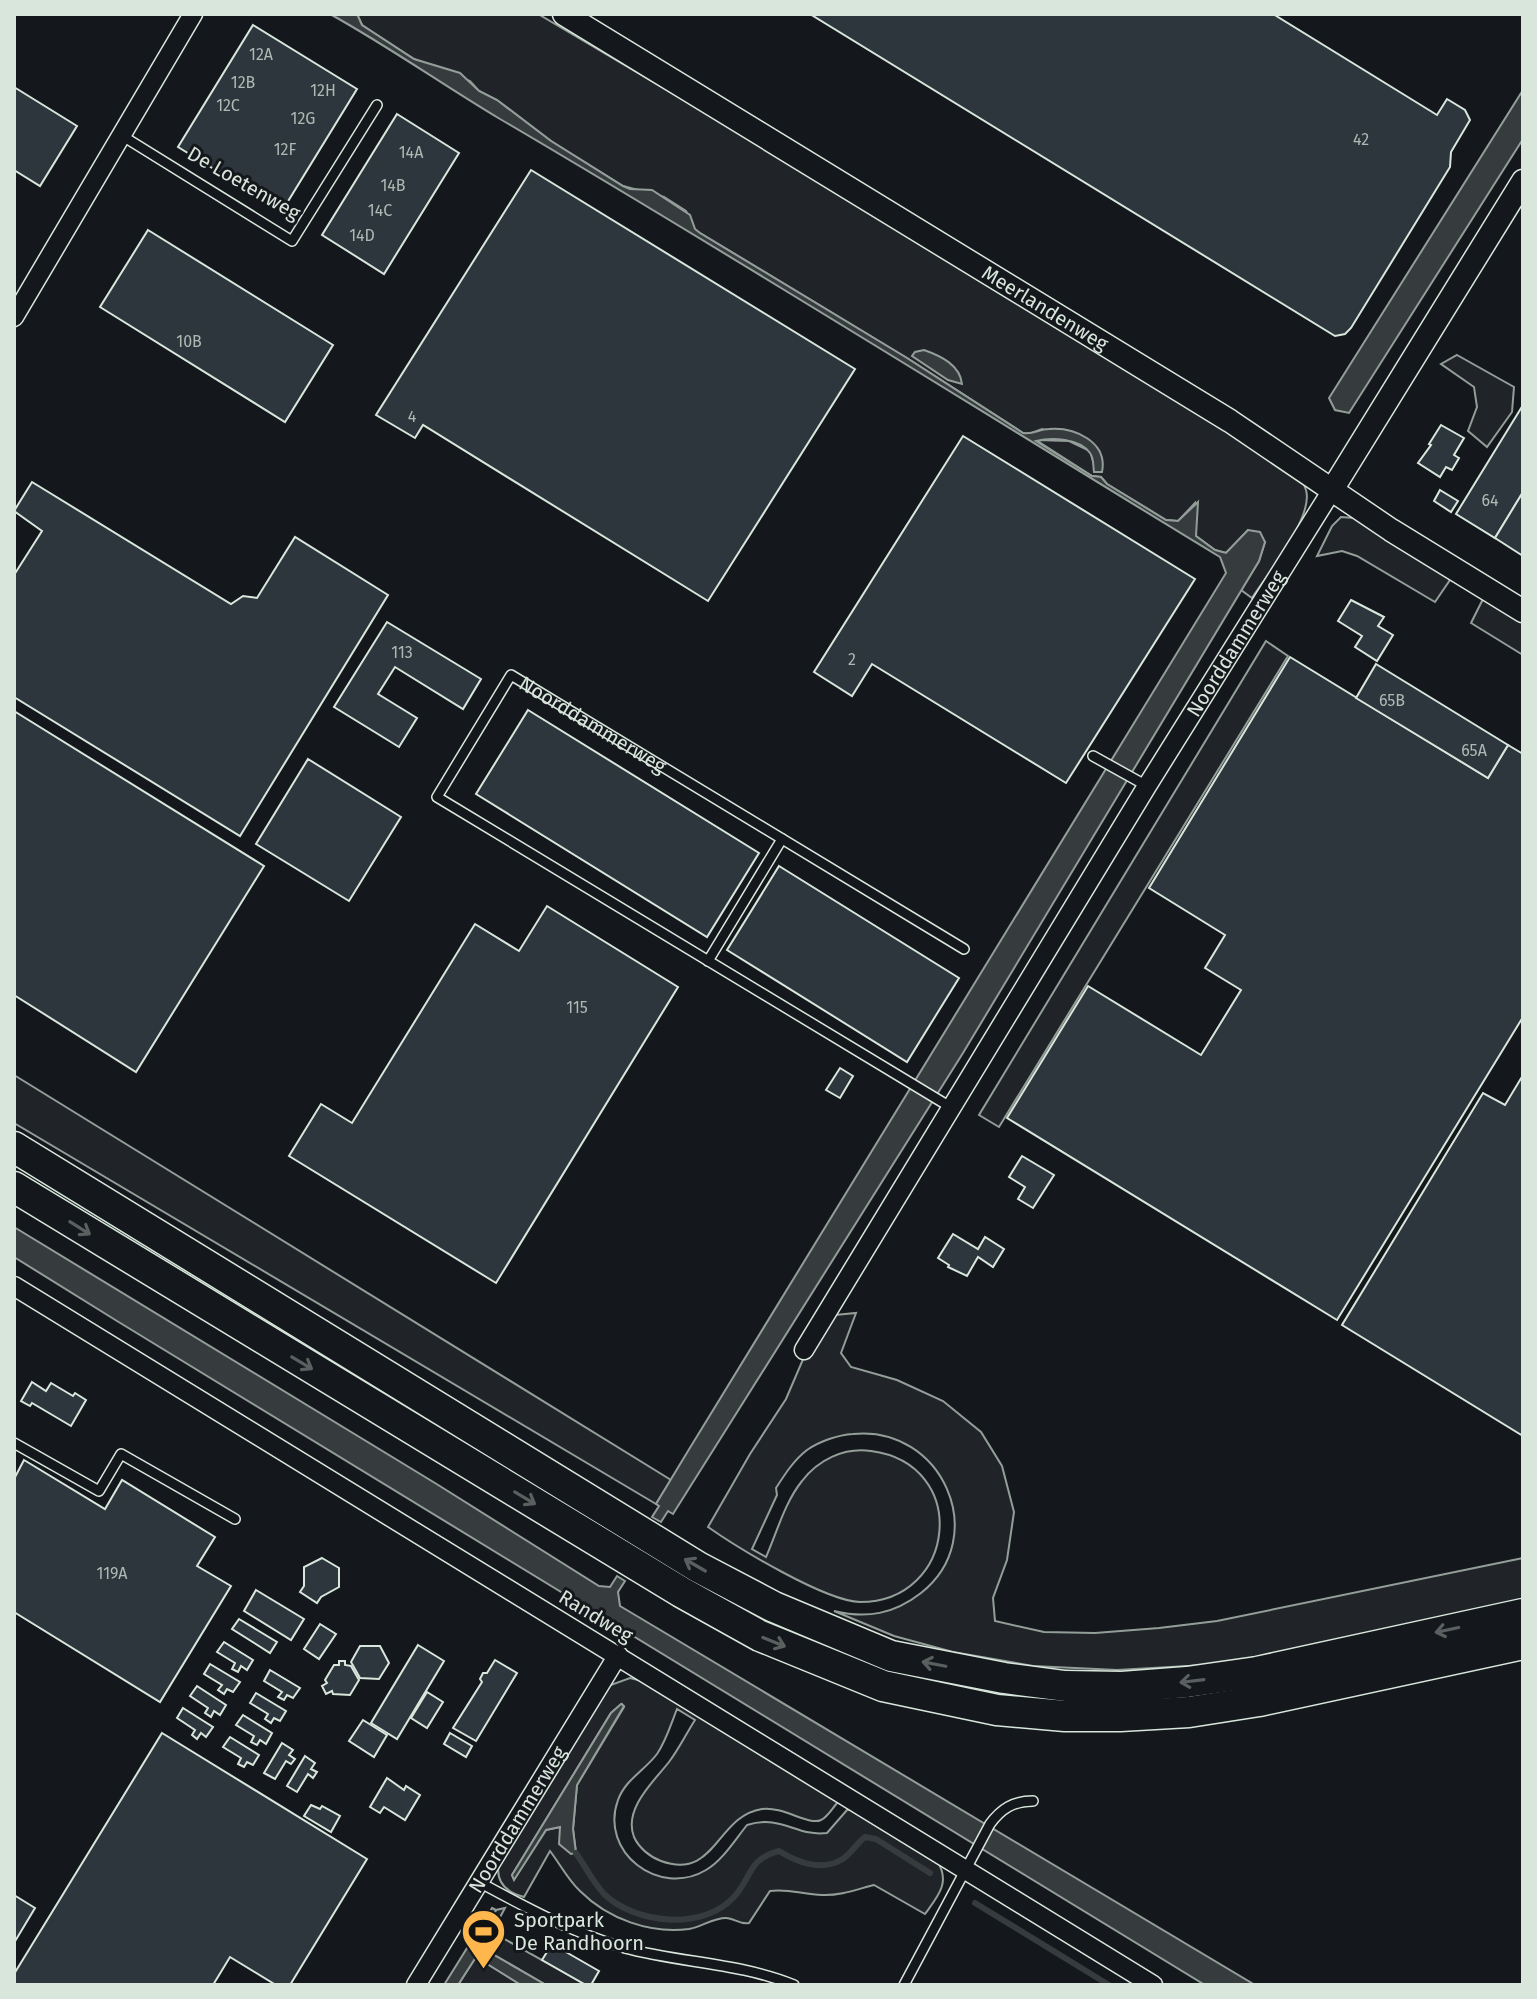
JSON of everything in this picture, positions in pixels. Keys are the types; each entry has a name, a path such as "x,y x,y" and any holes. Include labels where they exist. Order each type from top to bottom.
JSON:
{"highway":[{"path":"14,1147 698,1567 774,1607 891,1656 1004,1678 1065,1686 1122,1687 1257,1672 1523,1614"},
{"path":"14,1187 681,1592 760,1636 883,1686 997,1710 1065,1716 1189,1712 1259,1701 1523,1644"}],"street":[{"path":"14,317 193,14"},
{"name":"Meerlandenweg","path":"564,14 1230,421 1523,611"},
{"name":"Noorddammerweg","path":"804,1350 1143,785 1332,490 1523,181"},
{"name":"Randweg","path":"15,1288 1153,1985"},
{"name":"Noorddammerweg","path":"416,1985 618,1655"}],"lane":[{"name":"De Loetenweg","path":"121,135 292,241 377,105"},
{"name":"Noorddammerweg","path":"948,1106 437,797 511,675 964,949"},
{"path":"1096,758 1143,785"},
{"path":"708,961 782,839"},
{"path":"14,1443 99,1491 121,1454 235,1519"},
{"path":"906,1984 990,1824 1006,1807 1021,1801 1033,1801"},
{"path":"479,1882 560,1926 625,1947 688,1962 763,1972 794,1985"}],"shaded area":[{"path":"330,14 357,14 362,25 414,59 460,73 479,91 497,100 551,141 623,186 652,190 690,215 695,229 700,233 907,358 1023,433 1059,429 1088,438 1100,452 1102,472 1094,472 1091,455 1079,444 1057,439 1036,441 1092,476 1101,477 1107,484 1166,520 1178,521 1198,502 1196,536 1215,550 1226,553 1248,530 1260,532 1265,542 1259,561 963,1053 673,1514 668,1511 661,1522 652,1517 659,1506 656,1504 1226,573 1220,557"},
{"path":"357,14 538,14 821,181 1290,470 1302,481 1306,490 1307,501 1296,530 1252,598 1241,590 1259,561 1265,542 1248,530 1226,553 1215,550 1196,536 1195,503 1178,521 1166,520 1107,484 1101,477 1092,476 1036,440 1069,441 1090,451 1093,461 1099,451 1042,429 1023,433 907,358 695,230 686,211 664,197 623,186 551,141 497,100 479,91 470,81 414,59 362,25"},
{"path":"1523,90 1523,139 1349,413 1335,410 1329,398"},
{"path":"924,350 954,366 962,384 948,380 912,356"},
{"path":"1457,355 1514,387 1512,412 1487,447 1468,431 1477,407 1474,387 1441,364"},
{"path":"1341,517 1354,518 1452,577 1435,602 1357,556 1342,551 1317,556 1332,526"},
{"path":"1484,597 1523,621 1523,655 1471,623"},
{"path":"1266,641 1288,656 999,1127 979,1115"},
{"path":"14,1075 671,1480 656,1504 14,1123"},
{"path":"14,1227 599,1586 610,1587 617,1576 625,1581 618,1592 620,1606 1255,1985 1205,1985 117,1321 14,1257"},
{"path":"856,1313 841,1353 851,1367 897,1380 943,1401 981,1432 1002,1466 1014,1512 1007,1560 993,1598 995,1621 1044,1632 1095,1633 1159,1628 1217,1621 1523,1558 1523,1600 1223,1664 1117,1670 1033,1666 953,1652 894,1636 834,1611 858,1615 880,1613 901,1606 921,1593 942,1570 953,1543 954,1516 947,1489 932,1466 911,1447 884,1436 853,1434 829,1439 807,1450 776,1488 777,1495 752,1549 766,1557 796,1489 824,1461 842,1453 861,1450 903,1461 925,1480 937,1504 939,1531 932,1558 917,1580 892,1596 860,1602 826,1593 760,1560 708,1527 786,1399 807,1350 835,1315"},
{"path":"630,1678 642,1681 838,1802 826,1817 816,1821 770,1809 747,1814 694,1862 679,1865 653,1857 634,1837 633,1816 642,1796 673,1757 695,1720 677,1709 657,1754 625,1787 618,1800 614,1819 617,1837 637,1865 652,1874 670,1878 688,1877 706,1870 717,1861 747,1825 770,1822 806,1832 827,1833 847,1810 852,1809 937,1861 943,1882 934,1901 925,1914 874,1885 829,1895 777,1890 770,1891 749,1923 726,1918 689,1929 659,1929 617,1917 591,1901 572,1882 550,1851 524,1897 512,1892 500,1881 499,1863 608,1686","holes":["622,1704 624,1707 577,1785 573,1829 576,1853 560,1827 546,1830 514,1879 512,1875 611,1713"]},
{"path":"621,1704 624,1706 577,1785 573,1829 576,1853 571,1854 559,1844 560,1827 546,1830 514,1880 512,1875 611,1713"},
{"path":"492,1908 496,1910 477,1945 546,1985 521,1985 476,1957 458,1985 444,1985"},
{"path":"505,1908 492,1932 586,1985 546,1985 477,1945 496,1910"},
{"name":"Sportpark De Randhoorn","path":"476,1957 521,1985 458,1985"}],"building":[{"path":"810,14 1273,14 1437,115 1447,99 1465,110 1470,120 1451,152 1450,167 1351,328 1345,334 1335,336"},
{"path":"253,25 357,89 282,211 178,147"},
{"path":"14,87 77,126 40,186 14,170"},
{"path":"397,114 459,153 384,274 322,235"},
{"path":"531,170 855,369 708,601 423,425 415,438 376,415"},
{"path":"148,230 333,345 285,422 100,307"},
{"path":"1523,405 1523,492 1495,538 1456,514"},
{"path":"1441,425 1464,438 1454,455 1459,458 1452,470 1446,467 1440,477 1418,463"},
{"path":"963,436 1195,579 1066,783 872,664 852,696 814,672"},
{"path":"32,482 231,604 243,596 257,598 295,537 388,595 240,836 14,697 14,575 42,531 14,511"},
{"path":"1440,490 1458,501 1451,512 1434,501"},
{"path":"1523,492 1523,556 1495,538"},
{"path":"1351,600 1384,617 1378,626 1393,635 1377,661 1355,647 1362,636 1338,621"},
{"path":"387,622 481,679 463,709 395,667 378,694 417,718 399,747 334,707"},
{"path":"1290,657 1488,778 1508,745 1523,754 1523,1017 1337,1320 1007,1118 1088,986 1201,1055 1241,990 1205,968 1225,935 1149,888"},
{"path":"1376,664 1508,745 1488,778 1356,698"},
{"path":"528,710 759,853 707,937 476,794"},
{"path":"14,711 264,866 136,1072 14,995"},
{"path":"308,759 401,817 349,901 256,844"},
{"path":"779,866 959,978 907,1062 727,950"},
{"path":"547,906 678,987 496,1283 289,1156 321,1104 352,1123 475,924 519,951"},
{"path":"840,1068 853,1076 840,1098 826,1090"},
{"path":"1523,1075 1523,1436 1342,1325 1483,1093 1505,1105"},
{"path":"1022,1156 1054,1175 1033,1208 1018,1199 1025,1187 1009,1177"},
{"path":"953,1234 978,1249 985,1237 1004,1249 993,1267 978,1257 967,1276 938,1258"},
{"path":"32,1382 46,1391 51,1383 86,1400 71,1426 32,1403 30,1406 21,1401"},
{"path":"24,1460 105,1509 122,1480 215,1537 197,1566 231,1586 160,1702 14,1612 14,1479"},
{"path":"322,1558 339,1568 339,1587 321,1597 317,1603 300,1592 304,1586 304,1567"},
{"path":"256,1590 304,1619 291,1640 244,1611"},
{"path":"239,1619 277,1642 270,1653 232,1629"},
{"path":"320,1624 336,1634 319,1659 304,1649"},
{"path":"224,1642 253,1660 247,1670 241,1666 238,1672 232,1669 235,1663 217,1652"},
{"path":"418,1645 444,1661 397,1739 371,1723"},
{"path":"360,1646 380,1646 389,1663 379,1679 360,1678 351,1662"},
{"path":"495,1660 517,1673 476,1741 453,1728 482,1682 483,1673 487,1673"},
{"path":"339,1661 351,1666 359,1680 350,1695 333,1694 332,1691 326,1694 322,1686 327,1683 325,1680"},
{"path":"210,1664 240,1682 233,1692 227,1689 224,1694 218,1690 222,1685 204,1674"},
{"path":"270,1670 300,1688 293,1698 287,1695 284,1700 278,1697 282,1692 264,1681"},
{"path":"197,1686 226,1705 220,1715 214,1711 211,1717 205,1713 208,1708 190,1696"},
{"path":"427,1692 443,1702 427,1728 411,1718"},
{"path":"256,1693 286,1711 280,1721 274,1718 271,1723 265,1719 268,1714 250,1703"},
{"path":"183,1708 213,1727 206,1737 201,1733 197,1739 192,1735 195,1730 177,1718"},
{"path":"243,1715 272,1733 266,1744 260,1740 257,1745 251,1742 254,1736 236,1725"},
{"path":"363,1720 387,1735 374,1757 349,1741"},
{"path":"162,1733 367,1859 290,1985 276,1985 230,1957 213,1985 14,1985 14,1974"},
{"path":"450,1733 472,1746 466,1757 444,1744"},
{"path":"230,1737 259,1755 253,1765 247,1762 244,1767 238,1764 241,1758 223,1747"},
{"path":"282,1743 293,1750 289,1755 295,1759 291,1764 286,1761 275,1779 264,1773"},
{"path":"305,1756 315,1763 311,1769 317,1772 313,1778 308,1774 297,1792 287,1786"},
{"path":"387,1778 404,1790 406,1786 420,1795 405,1820 384,1807 380,1813 370,1807"},
{"path":"311,1805 320,1809 322,1806 340,1816 331,1832 304,1816"},
{"path":"14,1895 35,1908 14,1943"},
{"path":"552,1944 599,1971 591,1985 542,1960"}],"waterway":[{"path":"576,1853 604,1894 617,1904 633,1912 669,1920 705,1915 721,1908 740,1890 761,1859 779,1851 801,1862 833,1864 844,1858 865,1837 876,1839 930,1873"},
{"path":"975,1903 1109,1985"}],"place":[{"name":"Sportpark De Randhoorn","path":"483,1971"}]}
